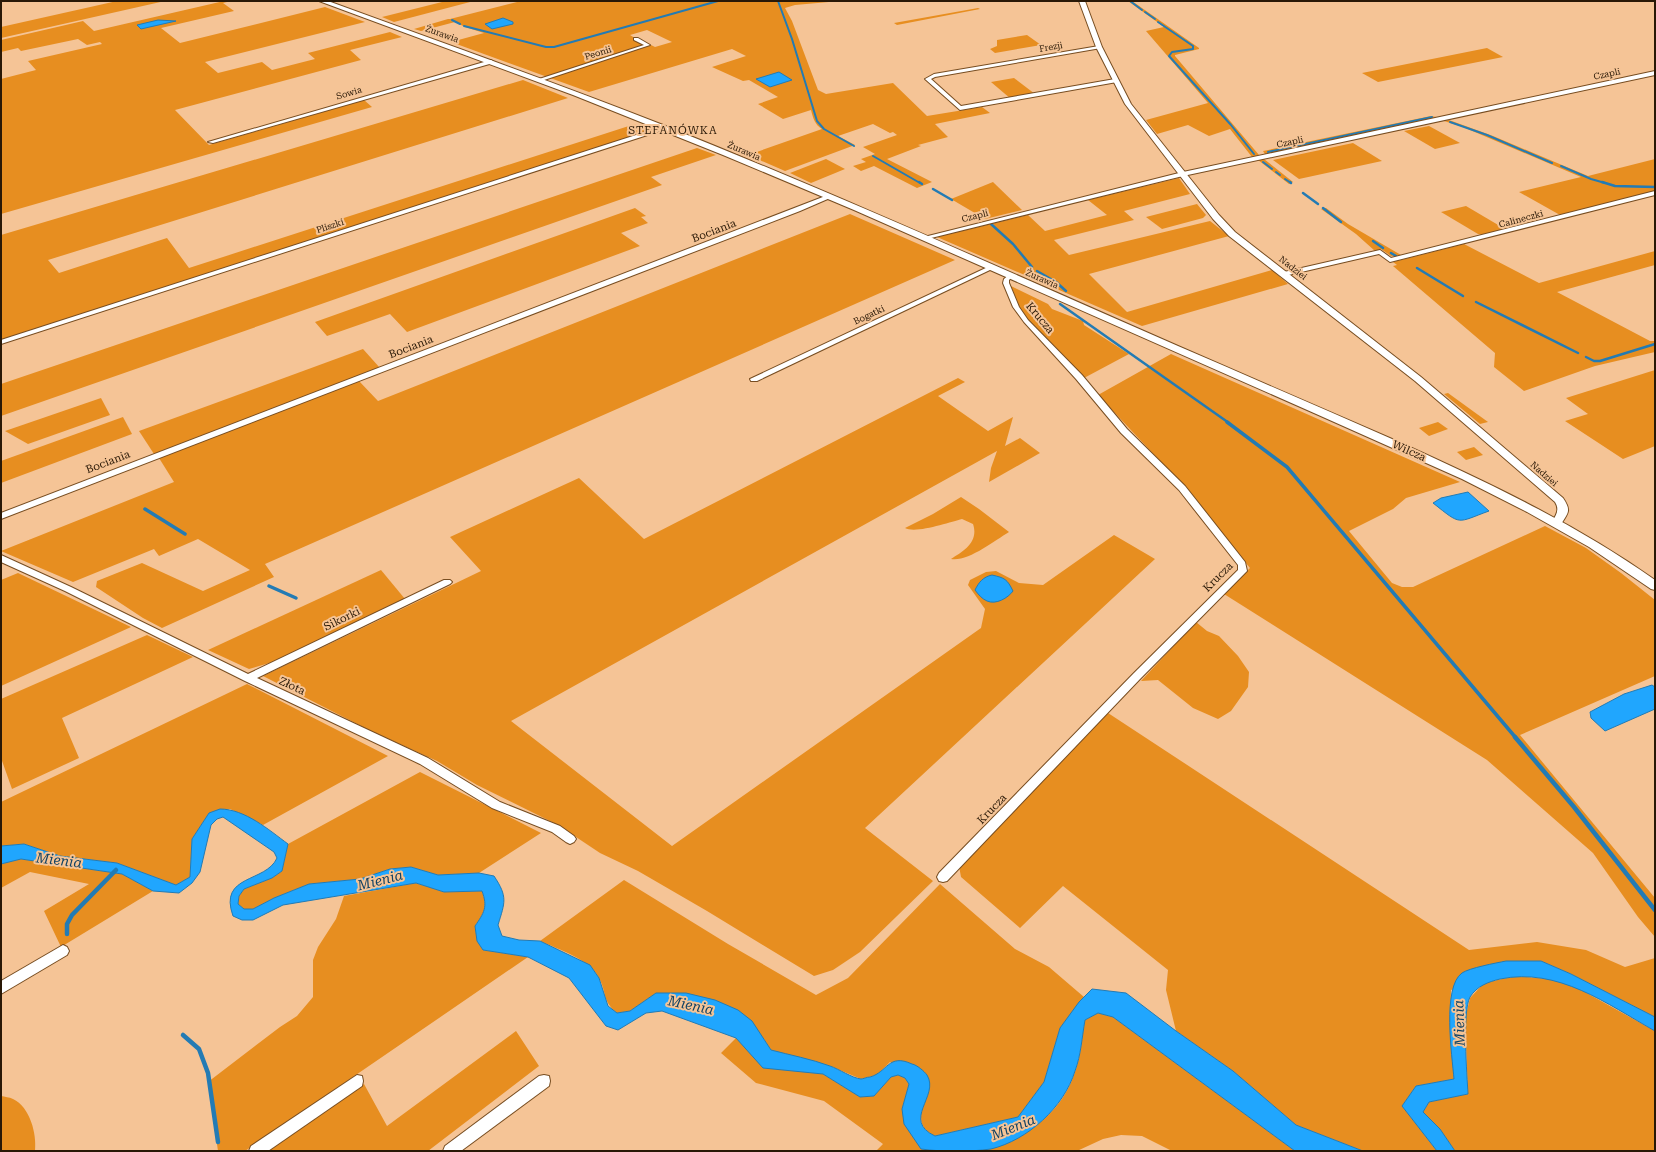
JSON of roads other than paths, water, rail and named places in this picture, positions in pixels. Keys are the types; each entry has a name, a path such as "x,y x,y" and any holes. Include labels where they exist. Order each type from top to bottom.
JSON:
{"main road":[{"name":"Żurawia","path":"322,1 491,62 664,128 927,237 990,268 1151,338"},
{"name":"Wilcza","path":"1151,338 1488,486 1557,522 1607,553 1655,586"}],"street":[{"name":"Nadziei","path":"1082,1 1099,47 1128,104 1216,218 1232,234 1418,379 1556,498 1563,506 1564,510 1557,522"},
{"name":"Peonii","path":"539,80 648,45 636,39"},
{"name":"Frezji","path":"1099,47 934,76 928,79 960,108 1115,81"},
{"name":"Sowia","path":"211,142 491,62"},
{"name":"Czapli","path":"927,237 1183,174 1655,73"},
{"name":"Pliszki","path":"1,342 664,128"},
{"name":"Calineczki","path":"1284,274 1380,252 1390,260 1655,193"},
{"name":"Bociania","path":"1,516 226,428 382,370 798,210 828,197"},
{"name":"Bogatki","path":"754,379 990,268"},
{"name":"Krucza","path":"943,877 1137,676 1243,571 1242,564 1182,488 1119,426 1086,386 1026,321 1016,307 1006,283 1006,280 1010,276"},
{"name":"Złota","path":"1,558 68,589 248,678 424,761 496,805 556,829 570,839"},
{"name":"Sikorki","path":"248,678 447,582"},
{"path":"1,988 63,951"},
{"path":"256,1151 357,1081"},
{"path":"450,1151 544,1081"}],"water":[{"path":"503,18 513,22 513,24 492,29 485,24"},
{"path":"158,20 176,21 141,29 137,25"},
{"path":"779,72 792,80 770,87 756,79"},
{"path":"1468,492 1489,511 1460,520 1449,516 1433,503 1441,498"},
{"path":"992,575 1005,580 1013,591 1005,598 990,602 980,596 975,590 982,580"},
{"path":"1652,685 1655,687 1655,709 1605,731 1591,718 1590,712 1624,694"},
{"name":"Mienia","path":"220,809 238,812 247,816 288,844 282,871 272,878 244,889 239,896 238,904 244,909 253,909 274,898 309,884 360,879 390,869 411,867 438,875 479,873 494,876 502,889 504,900 498,925 502,936 519,940 540,941 590,965 599,978 608,1006 617,1013 630,1011 656,993 686,993 715,1000 738,1010 752,1021 771,1050 834,1067 857,1078 862,1079 876,1075 893,1062 904,1061 920,1068 927,1075 930,1083 929,1091 921,1115 921,1123 925,1130 935,1136 1018,1117 1044,1082 1060,1028 1079,1002 1092,989 1126,993 1176,1031 1233,1071 1296,1125 1363,1151 1295,1151 1113,1017 1098,1013 1085,1020 1077,1065 1070,1084 1053,1109 1031,1130 1005,1145 991,1149 974,1151 938,1151 921,1149 904,1124 902,1109 909,1084 905,1078 898,1075 891,1077 874,1096 860,1097 823,1074 763,1068 736,1038 662,1011 646,1013 618,1030 606,1026 569,978 528,957 483,950 477,941 475,926 481,917 485,906 482,891 444,892 416,883 283,905 253,920 242,920 233,916 230,902 232,893 237,886 263,872 271,866 277,858 274,852 223,817 217,819 211,825 200,872 192,883 179,893 153,891 122,874 21,859 1,864 1,846 24,844 60,856 117,863 176,885 190,877 192,839 209,813"},
{"name":"Mienia","path":"1506,961 1541,961 1571,974 1655,1017 1655,1031 1581,990 1562,983 1542,978 1521,977 1500,979 1483,985 1470,997 1466,1016 1468,1094 1429,1102 1423,1112 1440,1129 1455,1151 1437,1151 1402,1106 1416,1086 1454,1079 1450,1039 1450,1007 1452,992 1456,981 1462,973 1470,969"}],"waterway":[{"path":"464,26 546,47 554,47 718,1"},
{"path":"778,1 792,39 817,121 824,129 854,146"},
{"path":"1130,1 1142,10"},
{"path":"1145,12 1155,19"},
{"path":"452,20 460,24"},
{"path":"1158,22 1193,46 1193,49 1172,52 1169,56 1231,125 1254,154"},
{"path":"1268,152 1432,117"},
{"path":"1450,122 1487,135 1552,163"},
{"path":"873,156 920,183"},
{"path":"1263,162 1272,169"},
{"path":"1561,166 1591,179 1605,183"},
{"path":"1276,172 1280,175"},
{"path":"1285,179 1291,183 1290,182"},
{"path":"1602,182 1615,186 1655,187"},
{"path":"933,189 952,200"},
{"path":"1303,193 1318,204"},
{"path":"1323,208 1341,222"},
{"path":"991,224 1013,244 1032,267"},
{"path":"1373,241 1383,248"},
{"path":"1391,253 1396,256"},
{"path":"1417,268 1463,296"},
{"path":"1037,271 1056,282 1066,291"},
{"path":"1476,302 1578,353"},
{"path":"1060,304 1229,423"},
{"path":"1586,357 1594,361 1600,361 1655,344"},
{"path":"1227,422 1287,467 1516,738"},
{"path":"145,509 185,534"},
{"path":"269,586 296,598"},
{"path":"1515,737 1574,807 1655,910"},
{"path":"67,934 67,924 72,915 116,870"},
{"path":"183,1035 199,1049 208,1073 218,1142"}],"district":[{"name":"STEFANÓWKA","path":"673,130"}]}
